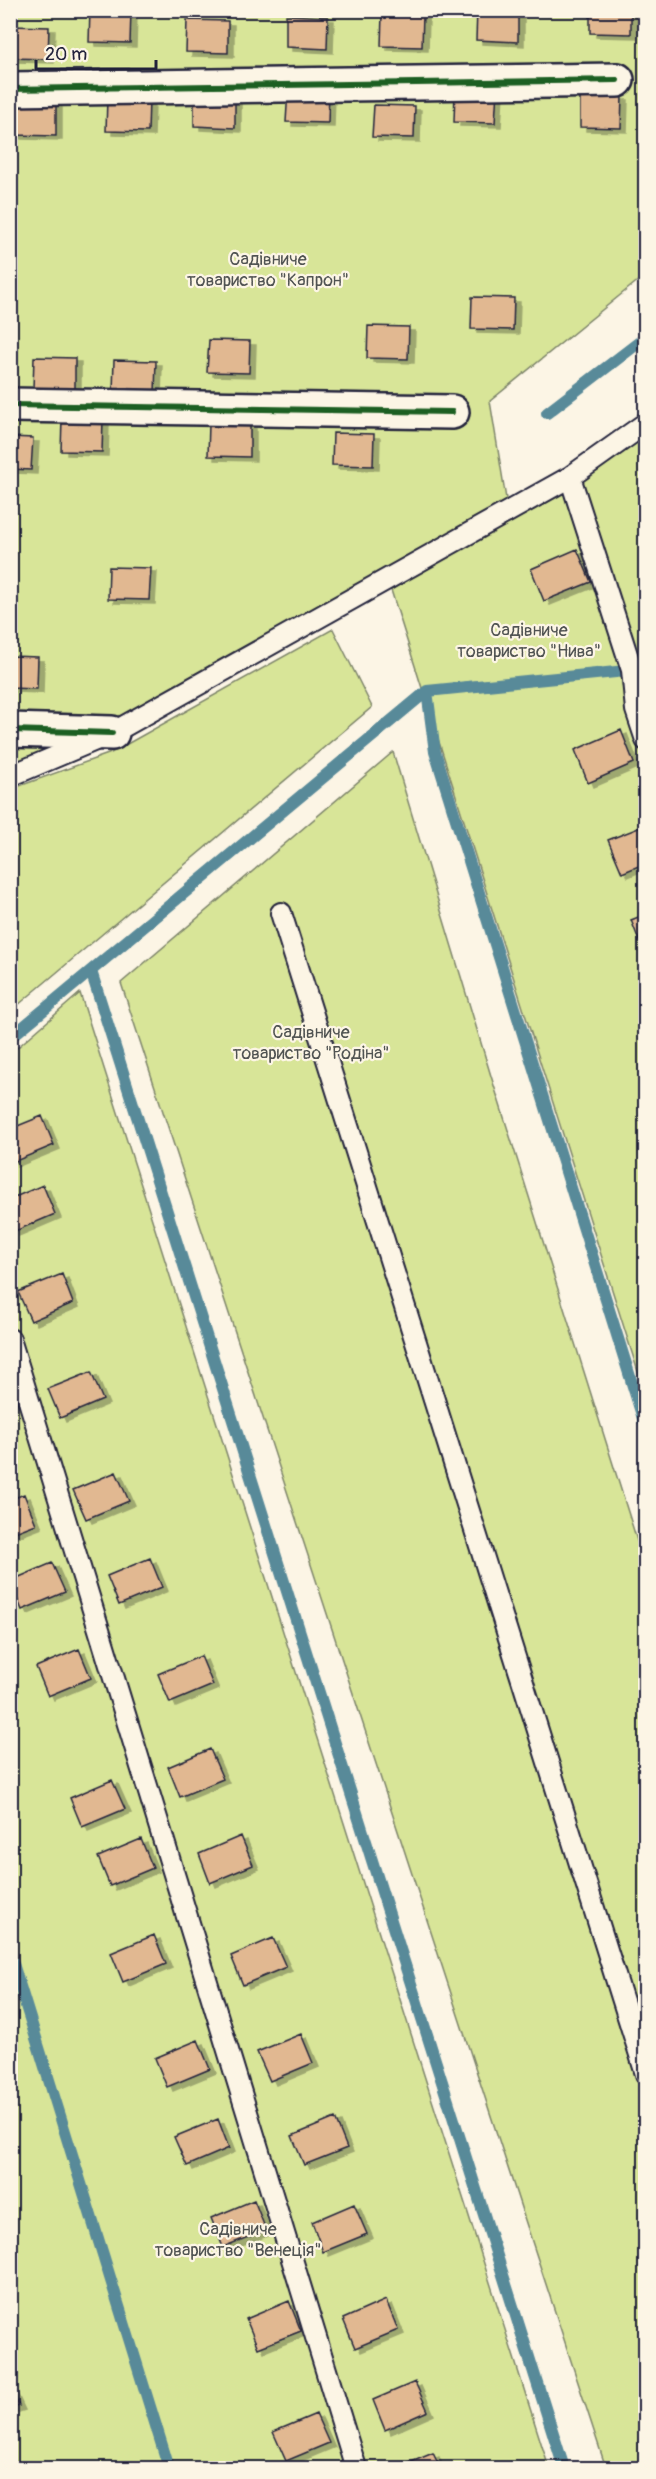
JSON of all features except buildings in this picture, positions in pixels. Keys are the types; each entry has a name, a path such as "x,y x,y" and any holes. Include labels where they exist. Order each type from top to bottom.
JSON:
{"street":[{"path":"10,89 617,80"},
{"path":"10,405 452,412"},
{"path":"10,730 112,733"}],"lane":[{"path":"10,776 112,733 570,477 645,423"},
{"path":"570,477 632,670 636,710 645,740"},
{"path":"281,914 645,2074"},
{"path":"10,1339 356,2469"}],"green space":[{"name":"Садівниче товариство \"Капрон\"","path":"11,11 645,11 645,275 490,401 508,511 112,733 11,766"},
{"name":"Садівниче товариство \"Нива\"","path":"645,434 645,1394 391,590"},
{"path":"333,629 372,707 11,1011 11,789 111,753"},
{"name":"Садівниче товариство \"Родіна\"","path":"393,752 491,1076 645,1566 645,2468 606,2468 121,983"},
{"name":"Садівниче товариство \"Венеція\"","path":"80,993 549,2468 11,2468 10,1054"}],"waterway":[{"path":"547,413 646,337"},
{"path":"10,1038 427,691 646,669"},
{"path":"427,691 435,752 646,1428"},
{"path":"91,971 564,2468"},
{"path":"10,1954 169,2468"}],"cycle path":[{"path":"10,89 617,80"},
{"path":"10,405 452,412"},
{"path":"10,730 112,733"}]}
